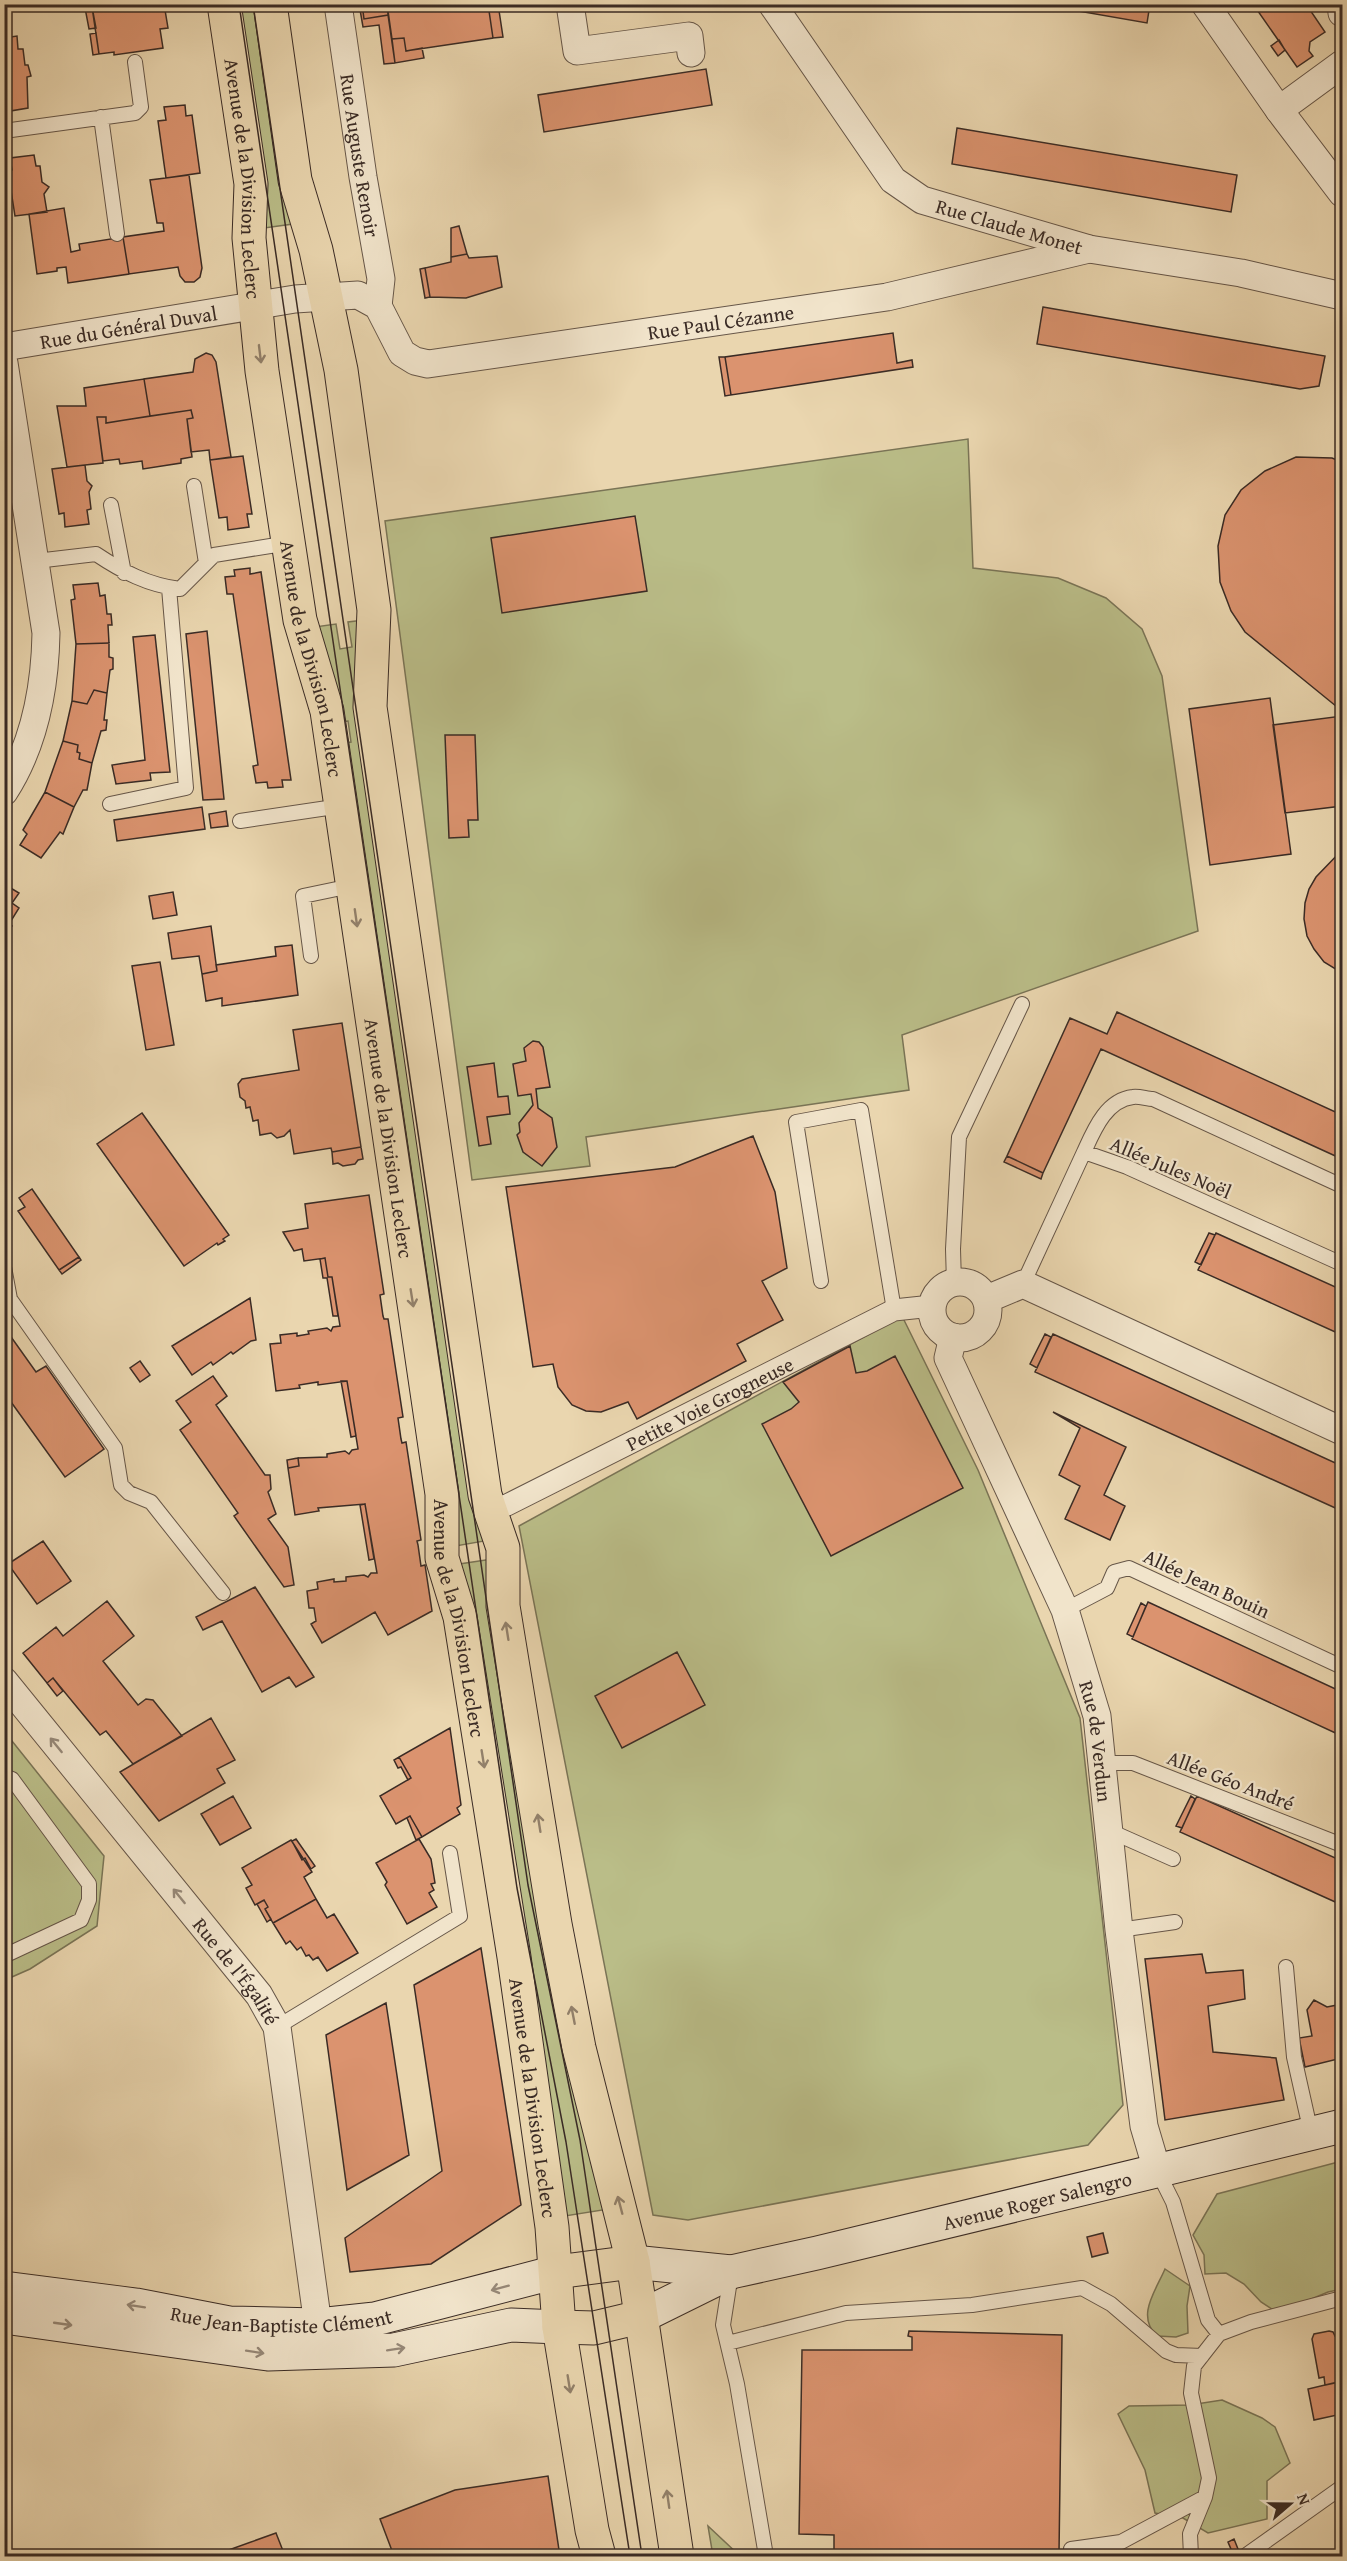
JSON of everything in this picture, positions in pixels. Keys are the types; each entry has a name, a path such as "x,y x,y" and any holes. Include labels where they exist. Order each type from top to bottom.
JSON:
{"main road":[{"name":"Avenue de la Division Leclerc","path":"224,4 251,184 249,238 262,371 300,620 327,711 442,1494 442,1558 462,1629 514,1957 556,2272 559,2327"},
{"path":"270,4 295,180 311,230 324,297 339,356 374,610 370,707 485,1495 503,1548 503,1606 555,1924 579,2048 633,2262 676,2556"},
{"name":"Avenue Roger Salengro","path":"640,2317 731,2272 828,2251 1342,2126"},
{"path":"556,2272 633,2262"},
{"name":"Avenue Roger Salengro","path":"633,2262 731,2272"},
{"name":"Rue Jean-Baptiste Clément","path":"4,2288 136,2305 229,2323 318,2325 375,2319 556,2272"},
{"name":"Rue Jean-Baptiste Clément","path":"4,2317 268,2354 394,2350 511,2325 559,2327"},
{"path":"599,2556 591,2530 559,2327 594,2328 640,2317"}],"street":[{"name":"Rue Auguste Renoir","path":"338,4 363,177 381,279 368,301"},
{"path":"570,4 577,51 688,36 691,53"},
{"name":"Rue Claude Monet","path":"772,4 893,180 922,200 1089,249 1241,273 1342,296"},
{"path":"1205,4 1279,110 1342,193"},
{"path":"1341,4 1342,13"},
{"path":"1279,110 1342,64"},
{"name":"Rue Paul Cézanne","path":"368,301 402,352 416,361 428,364 887,297 1089,249"},
{"name":"Rue du Général Duval","path":"4,347 324,297 368,301"},
{"path":"4,363 10,425 36,561 46,633 45,672 37,715 26,751 4,792"},
{"path":"967,1282 975,1286 987,1299 988,1317 984,1325 970,1336 953,1337 939,1328 932,1313 932,1305 942,1288 954,1283 967,1282"},
{"path":"987,1299 1023,1284 1342,1431"},
{"name":"Petite Voie Grogneuse","path":"490,1509 507,1505 894,1310 932,1305"},
{"name":"Rue de Verdun","path":"953,1337 948,1358 1065,1610 1097,1716 1119,1930 1144,2126 1157,2170"},
{"name":"Rue de l'Égalité","path":"4,1681 259,1995 277,2027 318,2325"}],"lane":[{"path":"4,131 135,113 141,107 135,62"},
{"path":"101,117 117,234"},
{"path":"194,486 206,563"},
{"path":"111,504 124,573"},
{"path":"36,561 96,554 124,573 169,588 180,589 214,555 289,543"},
{"path":"110,804 186,788 169,588"},
{"path":"240,821 340,806"},
{"path":"311,956 303,896 351,886"},
{"path":"954,1283 953,1249 959,1137 1022,1004"},
{"path":"1084,1152 1097,1123 1113,1105 1133,1097 1153,1099 1342,1186"},
{"path":"821,1281 796,1122 861,1110 894,1310"},
{"name":"Allée Jules Noël","path":"1023,1284 1084,1152 1127,1167 1342,1264"},
{"path":"4,1267 10,1299 115,1448 121,1485 129,1493 151,1502 223,1593"},
{"name":"Allée Jean Bouin","path":"1065,1610 1107,1588 1114,1572 1130,1568 1342,1667"},
{"name":"Allée Géo André","path":"1102,1763 1133,1763 1342,1845"},
{"path":"4,1776 12,1779 89,1884 89,1900 81,1920 4,1956"},
{"path":"1110,1831 1173,1859"},
{"path":"277,2027 460,1916 450,1853"},
{"path":"1119,1930 1175,1922"},
{"path":"1286,1967 1294,2057 1311,2134"},
{"path":"1157,2170 1173,2202 1208,2320 1219,2334"},
{"path":"731,2272 723,2325 765,2556"},
{"path":"728,2343 846,2313 972,2305 1082,2288 1111,2304 1166,2351 1176,2355 1202,2356"},
{"path":"1191,2556 1190,2534 1205,2497 1209,2478 1191,2393 1194,2366 1219,2334 1251,2322 1342,2298"},
{"path":"1245,2556 1342,2487"},
{"path":"1071,2550 1121,2542 1205,2497"}],"green space":[{"path":"231,5 259,5 300,223 257,229"},
{"path":"968,439 973,568 1058,578 1106,598 1142,629 1162,676 1198,931 902,1035 909,1090 586,1137 590,1166 472,1180 385,521"},
{"path":"364,620 490,1540 450,1547 338,744 351,742 348,721 336,722 307,628 336,624 340,649 352,647 348,622"},
{"path":"902,1316 978,1470 1080,1718 1123,2105 1088,2145 688,2220 653,2215 519,1526"},
{"path":"492,1559 609,2209 565,2216 453,1565"},
{"path":"4,1731 104,1856 97,1926 30,1969 5,1980"},
{"path":"1342,2161 1342,2289 1328,2292 1278,2313 1261,2302 1244,2284 1226,2273 1205,2274 1204,2255 1193,2235 1217,2194"},
{"path":"1165,2269 1190,2286 1187,2306 1188,2333 1176,2337 1157,2336 1148,2320 1149,2304"},
{"path":"1222,2400 1262,2418 1275,2427 1290,2463 1267,2481 1267,2519 1208,2533 1183,2518 1155,2513 1145,2470 1118,2414 1129,2406 1190,2405"},
{"path":"708,2526 740,2556 713,2556"}],"building":[{"path":"107,4 164,4 168,28 160,29 163,48 114,55 114,52 99,54 92,7"},
{"path":"359,4 362,4 364,19 388,15 395,63 384,64 379,25 363,27"},
{"path":"362,4 387,4 388,15 364,19"},
{"path":"387,4 488,4 493,38 406,51 404,38 392,39"},
{"path":"488,4 498,4 503,37 493,38"},
{"path":"1038,4 1150,4 1147,23"},
{"path":"1253,4 1306,4 1325,32 1310,42 1309,51 1313,56 1297,67"},
{"path":"92,7 96,28 89,29 85,8"},
{"path":"96,33 99,54 93,55 90,34"},
{"path":"17,36 18,49 23,49 25,65 28,65 31,76 27,77 28,108 4,112 4,38"},
{"path":"404,38 406,51 422,48 424,58 395,63 392,39"},
{"path":"1279,40 1285,50 1278,56 1271,46"},
{"path":"706,69 712,105 544,132 538,95"},
{"path":"185,105 186,116 192,115 200,173 166,178 158,121 166,120 164,107"},
{"path":"957,128 1237,175 1231,212 952,164"},
{"path":"34,155 36,166 40,166 42,182 49,187 44,194 47,212 15,216 8,171 12,170 10,158"},
{"path":"189,175 202,268 200,277 194,282 185,282 180,276 178,267 129,274 123,237 164,231 163,223 157,223 150,180"},
{"path":"64,208 71,252 80,250 79,244 123,237 129,274 68,283 66,267 37,274 29,214"},
{"path":"459,226 467,254 451,257 451,228"},
{"path":"467,254 469,258 497,256 502,287 466,298 430,297 425,268 451,262 451,257"},
{"path":"425,268 430,297 425,298 420,269"},
{"path":"1043,307 1325,356 1319,386 1300,389 1037,344"},
{"path":"893,333 897,363 912,360 913,367 731,395 725,357"},
{"path":"206,353 212,355 216,362 231,457 210,460 209,450 191,452 187,419 193,418 191,410 150,416 144,379 193,372 195,359"},
{"path":"719,357 725,357 731,395 725,396"},
{"path":"144,379 150,416 106,423 106,417 97,417 103,463 67,467 57,406 86,406 84,388"},
{"path":"191,410 193,418 187,419 192,457 181,459 181,463 143,469 142,461 120,464 119,459 103,461 97,417 106,417 106,423"},
{"path":"243,456 252,514 247,514 249,527 228,530 227,517 219,518 210,460"},
{"path":"1296,457 1332,458 1342,462 1342,711 1245,632 1231,611 1220,582 1218,546 1225,515 1241,490 1265,471"},
{"path":"85,465 87,481 92,486 89,492 91,509 87,510 89,524 65,527 64,513 59,514 52,469"},
{"path":"635,516 647,591 502,613 491,538"},
{"path":"250,568 250,574 261,572 291,780 282,780 283,787 268,788 267,782 256,783 253,766 258,765 233,594 227,594 225,577 235,576 234,570"},
{"path":"98,583 100,596 105,595 107,614 111,614 112,625 108,625 109,643 76,644 71,600 75,599 73,585"},
{"path":"207,631 224,799 203,800 186,634"},
{"path":"155,635 170,772 150,773 151,780 116,784 112,765 145,760 133,637"},
{"path":"109,643 109,657 113,658 113,669 110,670 107,693 94,690 87,704 72,701 76,644"},
{"path":"4,645 10,645 4,695"},
{"path":"94,690 107,693 104,720 107,720 106,730 101,731 92,763 79,759 78,745 63,741 72,701 87,704"},
{"path":"1270,698 1291,854 1210,865 1189,709"},
{"path":"1342,716 1342,806 1285,813 1273,725"},
{"path":"445,735 475,735 478,820 468,820 469,837 449,838"},
{"path":"63,741 78,745 79,759 92,763 87,790 83,790 74,807 45,792"},
{"path":"45,792 74,807 63,834 60,832 41,858 20,845 27,834 23,830"},
{"path":"202,807 205,829 117,841 114,820"},
{"path":"226,811 228,826 211,828 209,814"},
{"path":"1342,850 1342,973 1324,962 1314,949 1307,936 1304,919 1309,889 1316,877"},
{"path":"4,884 19,893 12,903 19,908 6,934 4,933"},
{"path":"173,892 177,915 153,919 149,896"},
{"path":"211,926 217,971 202,974 199,956 172,959 168,933"},
{"path":"292,945 298,995 222,1006 222,998 206,1001 202,974 217,971 216,965 276,956 275,947"},
{"path":"160,962 174,1045 146,1050 132,966"},
{"path":"1117,1012 1342,1115 1342,1159 1101,1049 1043,1173 1007,1156 1070,1018 1107,1034"},
{"path":"342,1023 361,1147 332,1152 331,1148 294,1154 290,1130 284,1136 277,1138 271,1133 260,1135 258,1120 253,1121 250,1107 246,1108 245,1101 240,1097 238,1084 242,1079 299,1070 293,1030"},
{"path":"533,1041 539,1042 543,1047 550,1087 536,1089 538,1108 552,1118 557,1147 542,1166 523,1152 517,1135 520,1132 519,1123 533,1105 531,1094 518,1096 513,1064 526,1061 524,1048"},
{"path":"494,1063 498,1097 508,1096 510,1114 487,1117 491,1144 479,1146 467,1067"},
{"path":"142,1113 229,1235 223,1239 225,1241 218,1245 217,1243 184,1266 97,1144"},
{"path":"753,1136 775,1192 787,1268 762,1281 783,1320 737,1344 746,1361 637,1419 628,1402 601,1412 586,1411 572,1405 558,1387 553,1364 533,1367 506,1187 675,1167"},
{"path":"361,1147 363,1159 358,1160 355,1164 343,1166 338,1163 333,1164 332,1152"},
{"path":"1007,1156 1043,1173 1041,1179 1004,1162"},
{"path":"32,1189 79,1257 59,1270 18,1211 25,1207 19,1198"},
{"path":"369,1195 384,1294 380,1295 383,1316 384,1319 388,1319 403,1417 398,1418 401,1439 402,1443 406,1442 421,1540 417,1541 421,1566 425,1565 432,1611 388,1635 375,1612 322,1643 311,1624 316,1621 314,1608 309,1608 307,1591 318,1589 317,1582 334,1579 334,1582 346,1581 346,1577 364,1575 368,1577 371,1573 377,1573 365,1504 318,1508 319,1511 295,1515 288,1468 299,1466 298,1458 327,1457 327,1454 345,1451 349,1454 352,1450 358,1449 347,1381 318,1385 318,1382 299,1385 300,1388 276,1391 270,1344 281,1343 280,1335 297,1333 297,1336 309,1334 308,1331 327,1328 331,1331 333,1327 340,1326 332,1277 328,1277 325,1258 304,1261 302,1249 294,1251 283,1232 308,1228 305,1204"},
{"path":"1209,1233 1215,1235 1201,1265 1195,1262"},
{"path":"1216,1233 1342,1290 1342,1335 1198,1270"},
{"path":"79,1257 81,1260 62,1274 59,1270"},
{"path":"325,1258 328,1277 332,1277 338,1316 333,1316 327,1278 323,1278 320,1259"},
{"path":"250,1298 256,1340 233,1354 231,1352 213,1365 211,1362 192,1375 172,1346"},
{"path":"4,1327 36,1372 46,1366 104,1449 65,1477 6,1395 4,1397"},
{"path":"1045,1334 1051,1337 1037,1368 1030,1364"},
{"path":"1053,1334 1342,1466 1342,1511 1035,1372"},
{"path":"850,1346 856,1373 867,1371 895,1356 963,1488 831,1556 762,1424 791,1409 799,1402 783,1382"},
{"path":"140,1361 150,1375 140,1382 130,1368"},
{"path":"213,1376 227,1396 216,1405 265,1475 270,1475 271,1489 268,1492 276,1514 268,1519 288,1547 294,1585 284,1587 234,1516 238,1513 180,1430 191,1422 176,1401"},
{"path":"341,1381 347,1381 356,1436 351,1437"},
{"path":"1053,1412 1126,1447 1104,1495 1125,1506 1110,1540 1065,1519 1080,1486 1059,1475 1080,1428"},
{"path":"298,1458 299,1466 288,1468 287,1460"},
{"path":"365,1504 374,1559 369,1560 360,1505"},
{"path":"43,1541 71,1581 37,1604 8,1564"},
{"path":"255,1587 314,1677 296,1687 289,1677 262,1692 222,1621 203,1630 196,1617"},
{"path":"107,1601 134,1636 103,1661 138,1705 146,1699 153,1700 182,1736 133,1764 106,1731 100,1735 53,1678 47,1683 23,1653 56,1627 63,1636"},
{"path":"1148,1602 1342,1692 1342,1736 1132,1639"},
{"path":"1141,1603 1146,1606 1133,1637 1127,1634"},
{"path":"677,1652 705,1705 622,1748 595,1696"},
{"path":"53,1678 63,1691 57,1696 47,1683"},
{"path":"211,1718 235,1760 217,1769 225,1783 159,1821 120,1772"},
{"path":"450,1728 461,1805 457,1808 460,1814 422,1837 410,1816 396,1824 380,1796 411,1778 399,1757"},
{"path":"399,1757 411,1778 408,1780 394,1760"},
{"path":"233,1796 251,1828 220,1845 201,1814"},
{"path":"1191,1796 1195,1799 1182,1828 1176,1826"},
{"path":"1197,1796 1342,1861 1342,1905 1180,1832"},
{"path":"410,1816 422,1837 416,1840 407,1818"},
{"path":"296,1839 315,1866 311,1869 305,1858 302,1860 292,1841"},
{"path":"419,1839 431,1859 435,1883 431,1884 434,1890 429,1893 437,1907 407,1924 385,1885 387,1882 376,1863"},
{"path":"291,1840 312,1872 304,1877 316,1899 273,1923 265,1909 268,1907 264,1900 255,1905 246,1888 252,1885 242,1868"},
{"path":"316,1899 327,1918 334,1914 358,1953 327,1971 318,1957 313,1960 309,1955 306,1956 301,1947 297,1950 290,1941 286,1944 273,1923"},
{"path":"264,1900 268,1907 265,1909 271,1919 267,1922 257,1904"},
{"path":"481,1948 521,2205 431,2264 350,2272 345,2238 442,2171 414,1985"},
{"path":"1202,1954 1206,1973 1243,1970 1245,1999 1208,2006 1213,2052 1276,2058 1284,2100 1165,2120 1145,1959"},
{"path":"1341,1997 1342,2058 1305,2067 1299,2038 1312,2036 1307,2010 1314,2000 1327,2007 1337,2005"},
{"path":"386,2003 409,2155 347,2190 326,2035"},
{"path":"1103,2233 1108,2253 1092,2257 1087,2237"},
{"path":"909,2331 1062,2335 1059,2553 910,2553 910,2556 834,2556 834,2535 799,2534 802,2350 912,2350 912,2337 908,2336"},
{"path":"1329,2331 1335,2336 1342,2334 1342,2365 1340,2365 1342,2373 1338,2374 1340,2382 1325,2385 1324,2377 1319,2378 1312,2339 1314,2334"},
{"path":"1342,2381 1342,2414 1314,2420 1308,2389"},
{"path":"548,2476 559,2550 515,2556 394,2556 380,2519 455,2490"},
{"path":"276,2533 285,2556 212,2556"},
{"path":"1234,2539 1240,2554 1234,2556 1228,2542"},
{"path":"559,2550 560,2556 515,2556"}],"tram line":[{"path":"239,4 517,1888 566,2142 630,2556"},
{"path":"253,4 528,1885 580,2140 642,2556"}]}
